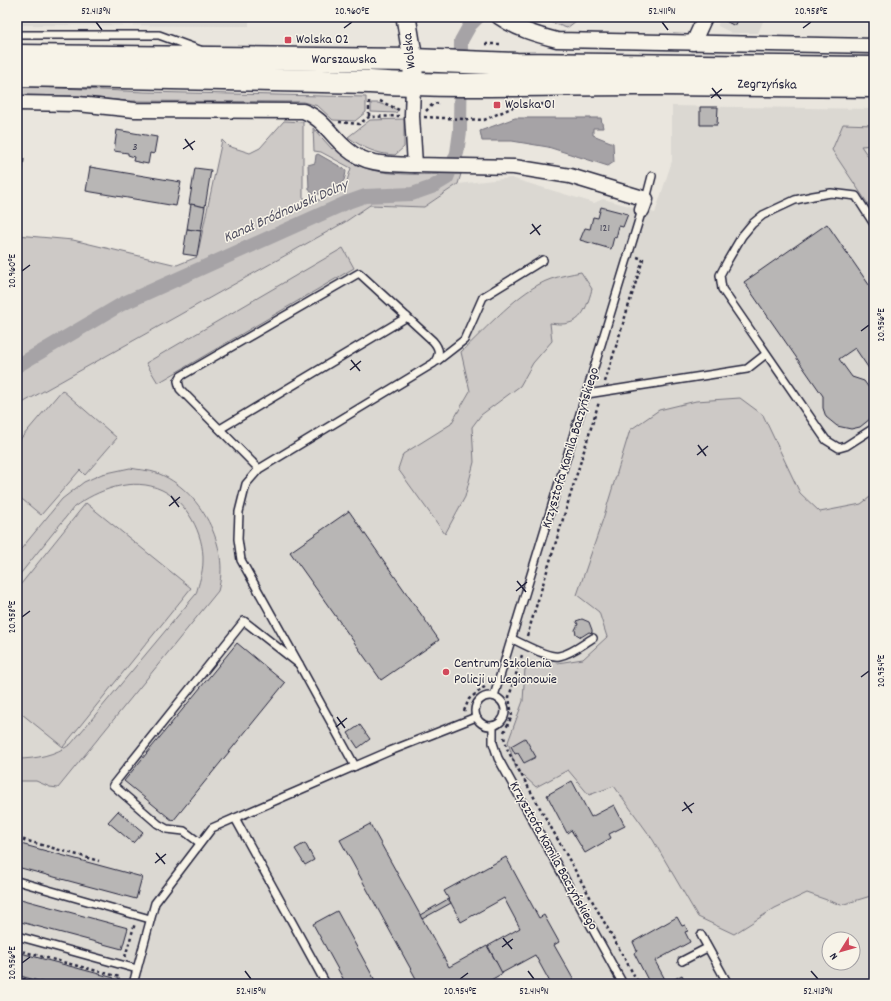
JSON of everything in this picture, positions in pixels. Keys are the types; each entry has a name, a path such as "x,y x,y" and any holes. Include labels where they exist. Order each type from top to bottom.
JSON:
{"main road":[{"name":"Warszawska","path":"17,56 413,60 665,75"},
{"name":"Zegrzyńska","path":"665,75 874,68"},
{"name":"Warszawska","path":"17,75 354,82 413,85 442,94 481,86 665,75"},
{"name":"Zegrzyńska","path":"665,75 874,86"}],"street":[{"name":"Wolska","path":"406,17 413,60 413,85"},
{"path":"694,43 706,17"},
{"path":"500,18 538,35 557,40 874,46"},
{"path":"413,85 416,116 415,165"},
{"path":"17,103 78,104 135,110 303,111 311,114 321,121 347,150 364,159 376,163 514,167 570,176 644,204"}],"lane":[{"path":"17,35 159,35 224,59"},
{"name":"Krzysztofa Kamila Baczyńskiego","path":"494,696 652,176"},
{"path":"874,224 856,196 831,193 795,200 779,206 752,224 742,236 720,275 722,289 826,440 839,448 846,446 874,428"},
{"path":"355,766 242,560 238,539 239,512 246,484 259,469 434,363 464,340 483,297 543,260"},
{"path":"259,469 180,389 178,381 181,376 359,273 438,347 439,355 434,363"},
{"path":"220,429 407,318"},
{"path":"587,394 747,369 766,354"},
{"path":"200,842 184,831 167,829 158,824 113,786 244,621 298,664"},
{"path":"512,639 549,655 559,656 593,638"},
{"path":"484,696 494,696 503,703 505,714 503,719 493,726 483,724 476,717 475,707 477,702 484,696"},
{"path":"133,984 150,919 159,897 212,828 355,766 476,717"},
{"name":"Krzysztofa Kamila Baczyńskiego","path":"493,726 493,743 498,758 623,984"},
{"path":"235,818 326,984"},
{"path":"17,881 150,919"},
{"path":"701,935 728,984"},
{"path":"17,936 137,969"},
{"path":"682,961 707,948"}],"path":[{"path":"416,116 433,104 442,94"},
{"path":"369,116 370,99"},
{"path":"377,100 416,116"},
{"path":"360,124 369,116 416,116 446,119 484,120 518,105"},
{"path":"629,254 643,259 509,697 512,716 504,731 508,751 639,984"},
{"path":"462,713 466,708 469,699 487,685 490,678 513,686"},
{"path":"17,838 99,861"},
{"path":"124,959 135,921"},
{"path":"17,950 120,977 117,984"},
{"path":"17,978 41,984"}],"shaded area":[{"path":"17,17 249,17 249,26 17,25"},
{"path":"535,17 581,17 567,28"},
{"path":"719,17 765,17 758,33 732,33 718,26"},
{"path":"17,86 145,92 366,97 366,112 355,121 333,120 318,106 303,102 127,101 79,96 17,95"},
{"path":"371,103 378,103 398,110 396,113 371,112"},
{"name":"Centrum Szkolenia Policji w Legionowie","path":"672,106 874,109 874,984 17,984 17,406 345,222 370,205 424,207 458,184 511,178 594,203 603,199 655,213 672,161"},
{"path":"515,118 601,118 603,128 593,128 593,135 613,143 614,162 608,166 548,147 512,141 482,141 480,131"},
{"path":"404,119 404,147 395,155 370,150 348,137 370,120"},
{"path":"284,121 303,122 303,198 320,200 345,187 351,168 321,152 314,151 313,128 332,149 335,147 356,164 370,170 395,173 461,174 458,184 424,207 370,205 345,222 17,406 17,235 73,240 177,265 197,257 222,140 228,146 250,153 260,148"},
{"path":"843,124 874,125 874,145 861,146 874,165 874,213 832,150"},
{"path":"318,154 346,170 346,172 342,183 334,189 320,194 312,194 309,189 308,165 315,163 316,155"},
{"path":"343,248 354,268 158,383 146,363"},
{"path":"581,272 592,289 587,306 583,312 574,321 568,323 550,323 552,341 533,363 520,386 481,415 472,427 474,462 465,497 445,534 398,469 403,454 451,424 470,391 461,352 503,311 539,284 551,279"},
{"path":"62,390 117,438 85,475 80,470 41,515 17,495 17,443"},
{"path":"740,398 763,415 800,493 820,512 861,504 874,494 874,895 841,905 807,893 775,908 734,934 698,917 653,840 614,786 589,795 568,770 536,787 516,769 508,742 523,701 525,668 583,659 607,637 599,612 577,595 603,519 630,430 659,410 696,401"},
{"path":"130,468 154,472 172,481 186,492 199,506 216,539 220,556 221,574 218,591 58,788 50,787 36,781 17,781 17,759 45,756 71,744 196,594 201,578 203,551 201,540 192,520 179,502 171,495 151,486 139,484 104,490 74,507 17,578 17,554 62,499 84,482 102,474"},
{"path":"86,503 191,588 63,747 17,710 17,589"}],"building":[{"path":"740,17 735,26 720,18"},
{"path":"700,107 718,107 717,125 700,125"},
{"path":"117,130 157,137 154,154 150,153 148,164 133,161 134,157 128,155 128,153 114,151"},
{"path":"17,159 24,159 21,185 17,184"},
{"path":"90,167 181,182 176,206 86,191"},
{"path":"195,168 211,170 205,207 189,204"},
{"path":"191,204 205,207 201,231 187,229"},
{"path":"601,207 628,214 623,227 619,226 611,249 580,240 585,228 590,229 593,217 598,218"},
{"path":"827,224 874,292 874,376 855,348 839,359 852,377 864,381 874,395 874,411 870,419 860,427 851,429 837,426 826,417 823,408 823,396 744,282"},
{"path":"187,229 201,231 197,256 183,254"},
{"path":"349,511 439,640 381,680 290,552"},
{"path":"582,619 589,622 592,633 589,632 581,637 576,634 575,630 578,624 576,621"},
{"path":"237,643 285,683 173,821 124,781"},
{"path":"360,725 370,739 358,748 348,733"},
{"path":"525,738 536,757 524,763 518,753 515,754 511,746"},
{"path":"572,781 591,817 614,805 625,826 609,834 611,838 585,853 571,830 567,833 547,795"},
{"path":"118,811 143,832 133,843 108,822"},
{"path":"370,824 449,967 487,946 503,973 484,984 419,984 340,840"},
{"path":"17,843 142,877 136,899 17,867"},
{"path":"305,843 314,860 305,865 295,849"},
{"path":"506,857 539,918 544,915 559,942 554,945 576,984 551,984 535,955 502,973 488,946 520,928 504,898 461,922 444,891"},
{"path":"17,898 128,928 122,949 17,921"},
{"path":"448,899 451,903 422,919 420,915"},
{"path":"337,911 377,984 346,984 313,924"},
{"path":"677,917 682,926 685,925 688,931 685,932 690,942 655,961 667,983 682,975 687,984 650,984 634,953 637,951 633,942"},
{"path":"17,952 114,978 112,984 49,984 17,975"}],"waterway":[{"name":"Kanał Bródnowski Dolny","path":"17,366 122,304 348,202 365,196 412,194 432,187 447,178 457,153 460,131 461,41 470,25 478,17"}],"place":[{"name":"Wolska 02","path":"288,40"},
{"name":"Wolska 01","path":"497,105"},
{"name":"Centrum Szkolenia Policji w Legionowie","path":"446,672"}]}
